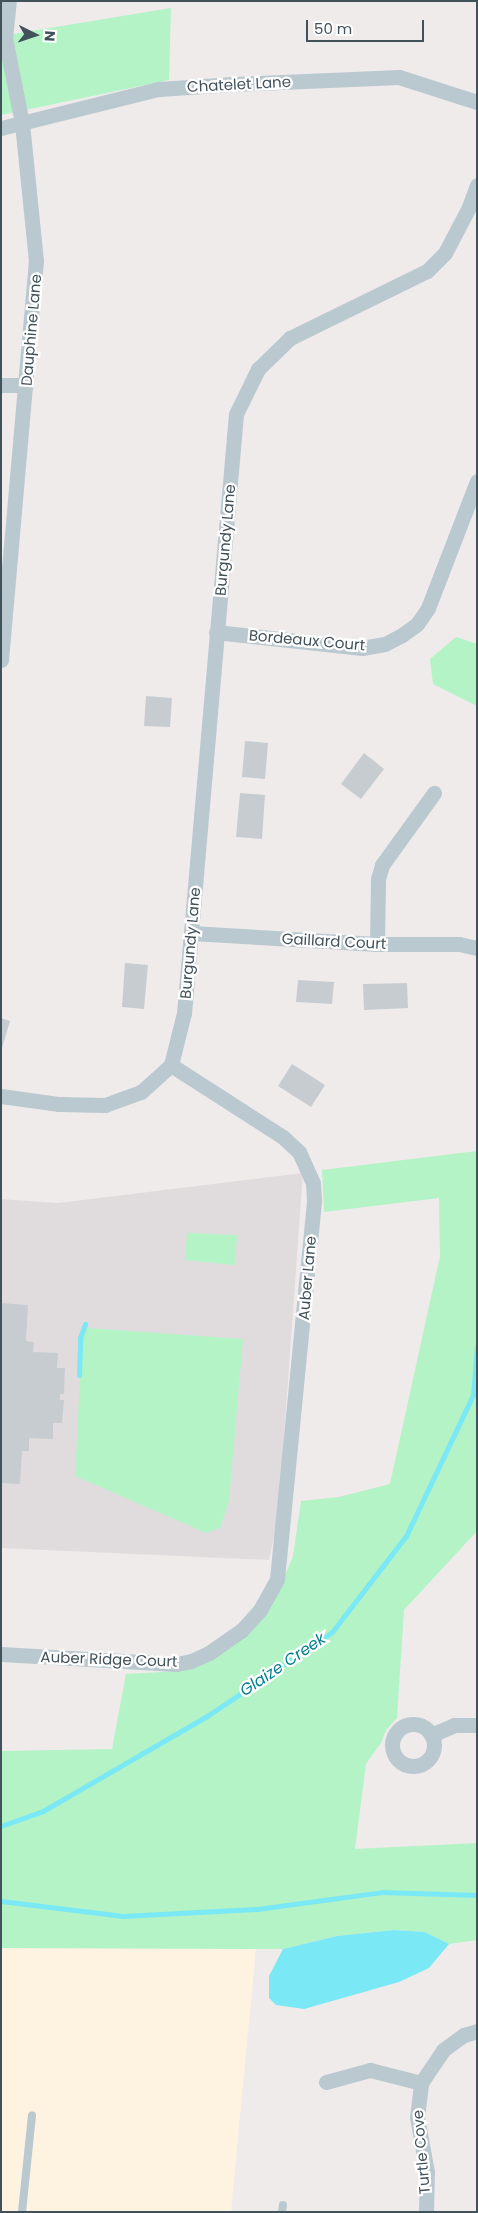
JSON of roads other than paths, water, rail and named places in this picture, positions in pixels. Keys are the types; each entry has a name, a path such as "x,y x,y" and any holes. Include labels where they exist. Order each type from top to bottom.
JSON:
{"street":[{"name":"Dauphine Lane","path":"1,660 36,262 22,123 5,38 10,1"},
{"name":"Chatelet Lane","path":"1,128 158,89 333,79 400,78 477,102"},
{"name":"Burgundy Lane","path":"171,1065 184,1012 236,414 258,369 290,338 427,271 445,253 469,208 477,185"},
{"path":"1,385 26,385"},
{"name":"Bordeaux Court","path":"216,632 362,648 385,644 402,635 417,624 428,608 477,481"},
{"path":"377,944 378,879 382,865 434,792"},
{"name":"Gaillard Court","path":"191,933 377,944 459,944 477,948"},
{"path":"1,1096 59,1104 106,1106 141,1092 171,1065"},
{"name":"Auber Lane","path":"171,1065 283,1137 300,1152 313,1183 314,1201 281,1558 278,1579 260,1610"},
{"name":"Auber Ridge Court","path":"1,1654 176,1664 209,1653 241,1631 260,1610"},
{"path":"431,1735 454,1725 477,1725"},
{"name":"Turtle Cove","path":"426,2212 427,2172 417,2117 421,2084 443,2050 464,2035 477,2031"},
{"path":"326,2082 370,2070 421,2084"}],"lane":[{"path":"22,2212 32,2116"}],"water":[{"path":"394,1930 425,1932 449,1944 429,1968 399,1982 304,2009 276,2005 269,1998 269,1976 283,1949 337,1936"}],"waterway":[{"path":"79,1375 80,1338 85,1324"},
{"name":"Glaize Creek","path":"1,1826 43,1811 207,1716 332,1632 406,1536 473,1395 477,1346"},
{"path":"1,1901 123,1916 257,1909 382,1892 477,1895"}]}
